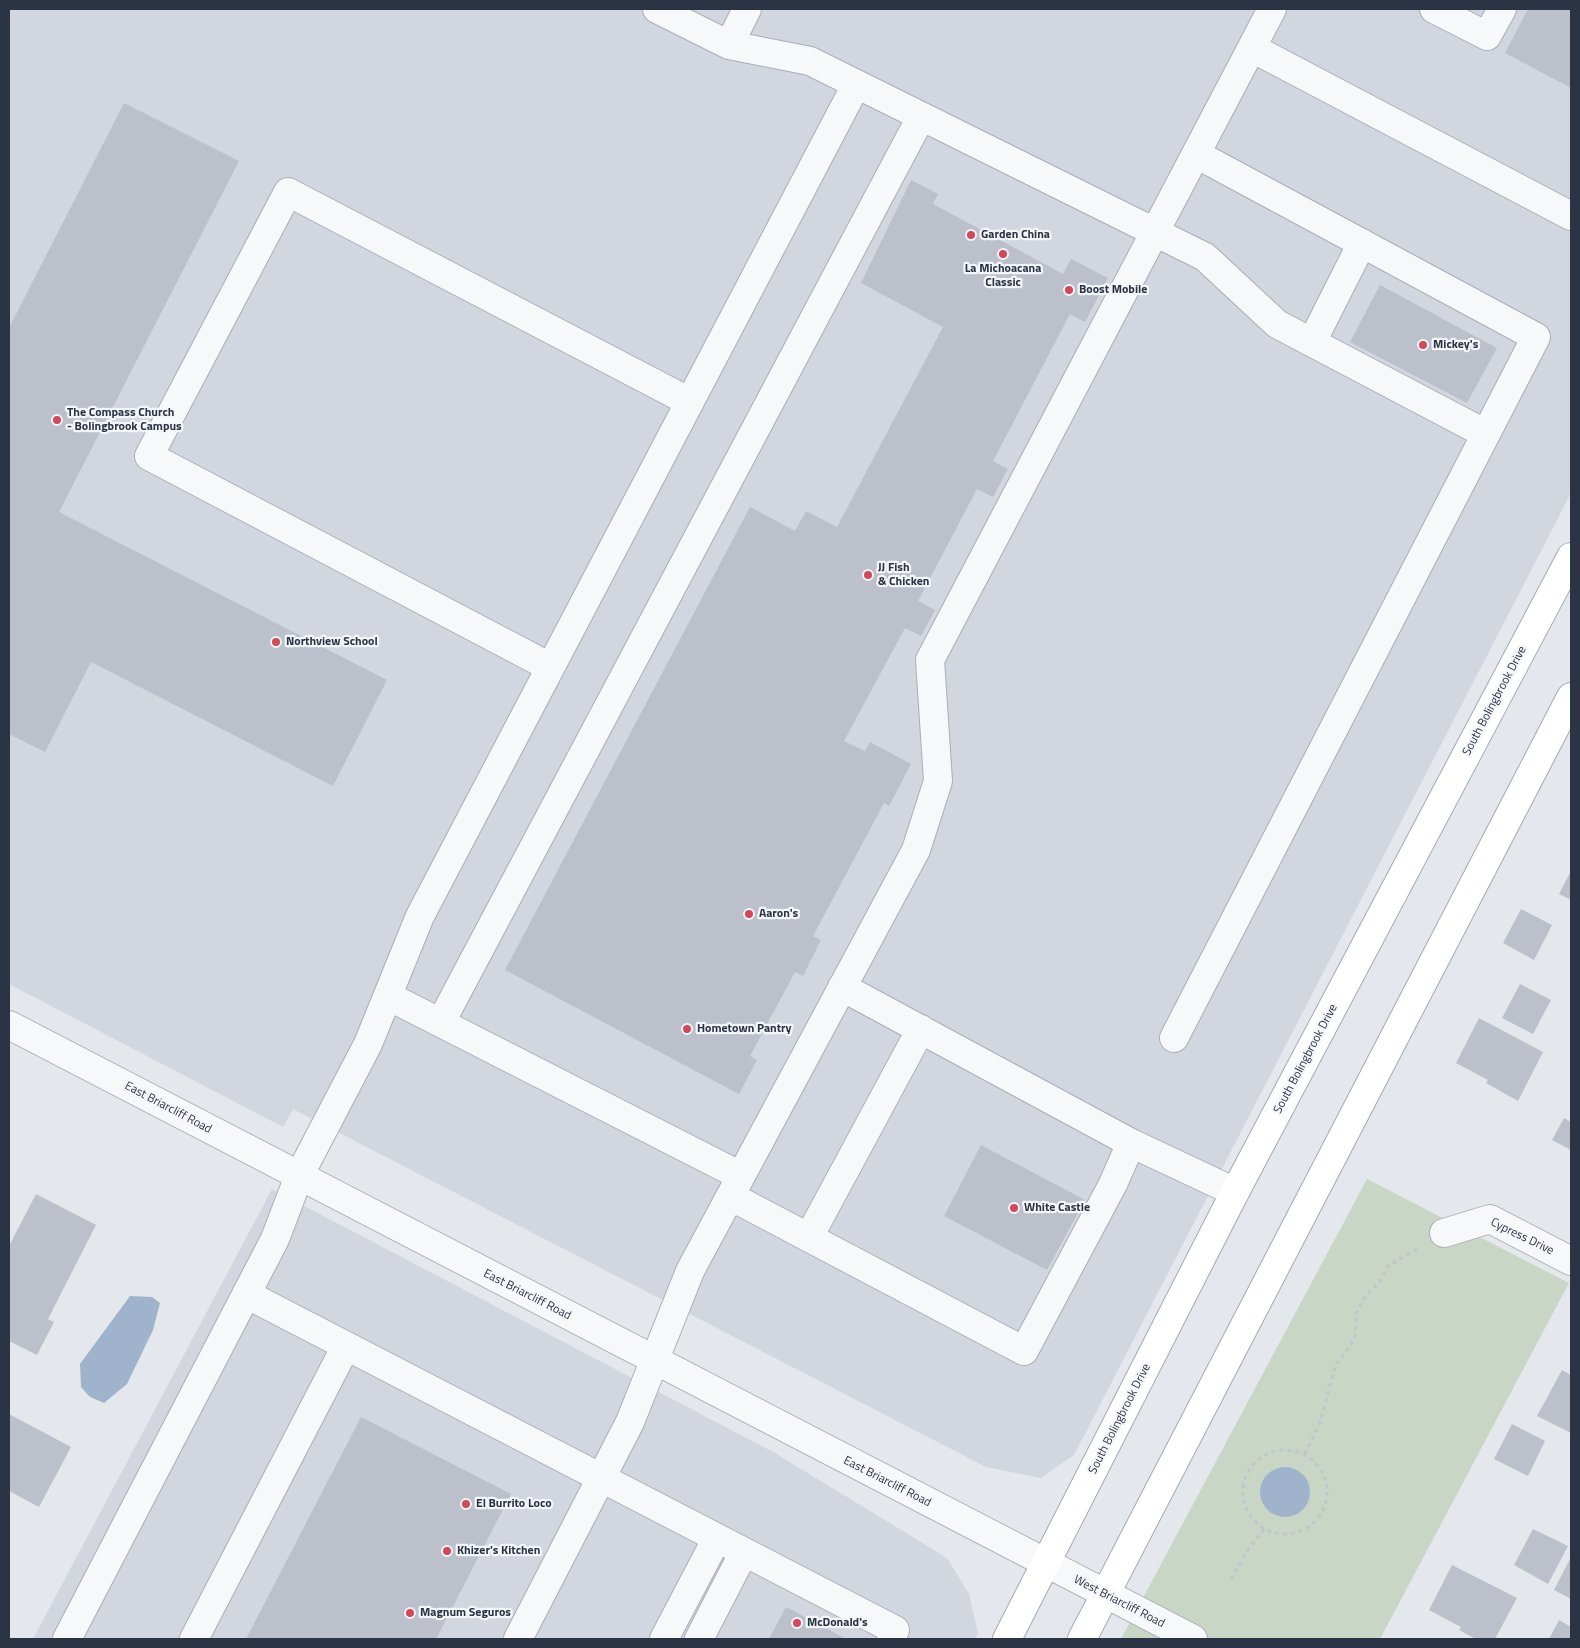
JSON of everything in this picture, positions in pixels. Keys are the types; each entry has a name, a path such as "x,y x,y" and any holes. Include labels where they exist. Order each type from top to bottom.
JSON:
{"main road":[{"name":"South Bolingbrook Drive","path":"1006,1639 1046,1565 1235,1192 1571,557"},
{"path":"1082,1639 1571,697"}],"street":[{"path":"657,9 729,45 810,61 1154,233 1205,256 1277,324 1486,434"},
{"path":"729,45 747,9"},
{"path":"518,1639 630,1422 690,1271 916,850 938,781 930,660 1272,9"},
{"path":"1434,9 1486,36 1502,9"},
{"path":"1252,48 1571,216"},
{"path":"67,1639 275,1239 298,1176 368,1044 420,916 856,85"},
{"path":"441,1022 921,117"},
{"path":"1174,1038 1536,337 1196,154"},
{"path":"550,667 149,456 288,192 690,402"},
{"path":"1312,342 1362,243"},
{"path":"842,987 1131,1143 1235,1192"},
{"path":"388,996 441,1022 736,1186 809,1237 1024,1351 1112,1184 1131,1143"},
{"name":"East Briarcliff Road","path":"9,1026 1046,1565"},
{"path":"809,1237 921,1029"},
{"name":"Cypress Drive","path":"1444,1232 1490,1219 1571,1261"},
{"path":"246,1294 744,1552 866,1629 895,1630 891,1639"},
{"path":"194,1639 346,1346"},
{"path":"664,1639 717,1538"},
{"path":"699,1639 744,1552"},
{"name":"West Briarcliff Road","path":"1046,1565 1193,1639"}],"path":[{"path":"1305,1454 1320,1423 1335,1366 1355,1339 1356,1314 1366,1295 1378,1283 1388,1266 1444,1232"},
{"path":"1289,1450 1305,1454 1318,1465 1326,1479 1327,1496 1322,1512 1312,1525 1297,1532 1280,1534 1264,1529 1251,1518 1244,1504 1242,1487 1247,1471 1257,1459 1272,1451 1289,1450"},
{"path":"1231,1579 1248,1550 1264,1529"}],"shaded area":[{"path":"9,9 1571,9 1571,493 1074,1455 1041,1478 986,1467 293,1109 283,1127 9,984"},
{"path":"272,1189 775,1453 947,1558 969,1594 978,1633 975,1639 33,1639"}],"green space":[{"path":"1367,1179 1569,1283 1380,1639 1121,1639"}],"water":[{"path":"130,1296 152,1297 160,1303 153,1330 127,1384 104,1403 90,1397 81,1387 80,1364"},
{"path":"1285,1467 1303,1474 1310,1492 1303,1510 1285,1517 1267,1510 1260,1492 1267,1474"}],"building":[{"path":"1528,9 1571,9 1571,88 1505,53"},
{"name":"The Compass Church - Bolingbrook Campus","path":"124,103 239,161 59,512 387,680 333,786 91,662 45,752 9,734 9,328"},
{"path":"911,180 938,194 933,204 1063,274 1071,259 1108,278 1085,322 1070,314 993,461 1008,469 993,497 977,489 918,601 935,610 921,636 905,628 844,741 865,751 870,742 911,764 889,806 884,803 813,936 821,940 803,976 795,972 750,1056 757,1060 739,1094 505,970 750,507 795,531 806,511 837,527 943,327 861,283"},
{"name":"Mickey's","path":"1380,285 1497,348 1467,403 1350,342"},
{"path":"1571,871 1571,900 1559,894"},
{"path":"1521,909 1552,925 1534,960 1503,943"},
{"path":"1520,984 1551,1000 1533,1034 1502,1018"},
{"path":"1479,1018 1543,1052 1518,1101 1486,1083 1488,1080 1456,1063"},
{"path":"1564,1118 1571,1122 1571,1150 1552,1140"},
{"name":"White Castle","path":"981,1145 1085,1200 1047,1270 944,1216"},
{"path":"36,1194 96,1225 48,1319 54,1322 37,1355 9,1341 9,1246"},
{"path":"1562,1370 1571,1375 1571,1433 1537,1416"},
{"path":"9,1414 71,1447 39,1507 9,1491"},
{"path":"361,1417 511,1494 436,1639 246,1639"},
{"path":"1512,1424 1545,1441 1528,1476 1494,1459"},
{"path":"1533,1529 1568,1546 1548,1584 1514,1565"},
{"path":"1571,1557 1571,1599 1554,1590"},
{"path":"1452,1565 1517,1598 1495,1639 1476,1639 1459,1630 1461,1627 1429,1610"},
{"name":"McDonald's","path":"786,1607 846,1639 769,1639"},
{"path":"1559,1620 1571,1627 1571,1639 1549,1639"}],"place":[{"name":"Garden China","path":"971,235"},
{"name":"La Michoacana Classic","path":"1003,254"},
{"name":"Boost Mobile","path":"1069,290"},
{"name":"Mickey's","path":"1423,345"},
{"name":"The Compass Church - Bolingbrook Campus","path":"57,420"},
{"name":"JJ Fish & Chicken","path":"868,575"},
{"name":"Northview School","path":"276,642"},
{"name":"Aaron's","path":"749,914"},
{"name":"Hometown Pantry","path":"687,1029"},
{"name":"White Castle","path":"1014,1208"},
{"name":"El Burrito Loco","path":"466,1504"},
{"name":"Khizer's Kitchen","path":"447,1551"},
{"name":"Magnum Seguros","path":"410,1613"},
{"name":"McDonald's","path":"797,1623"}]}
